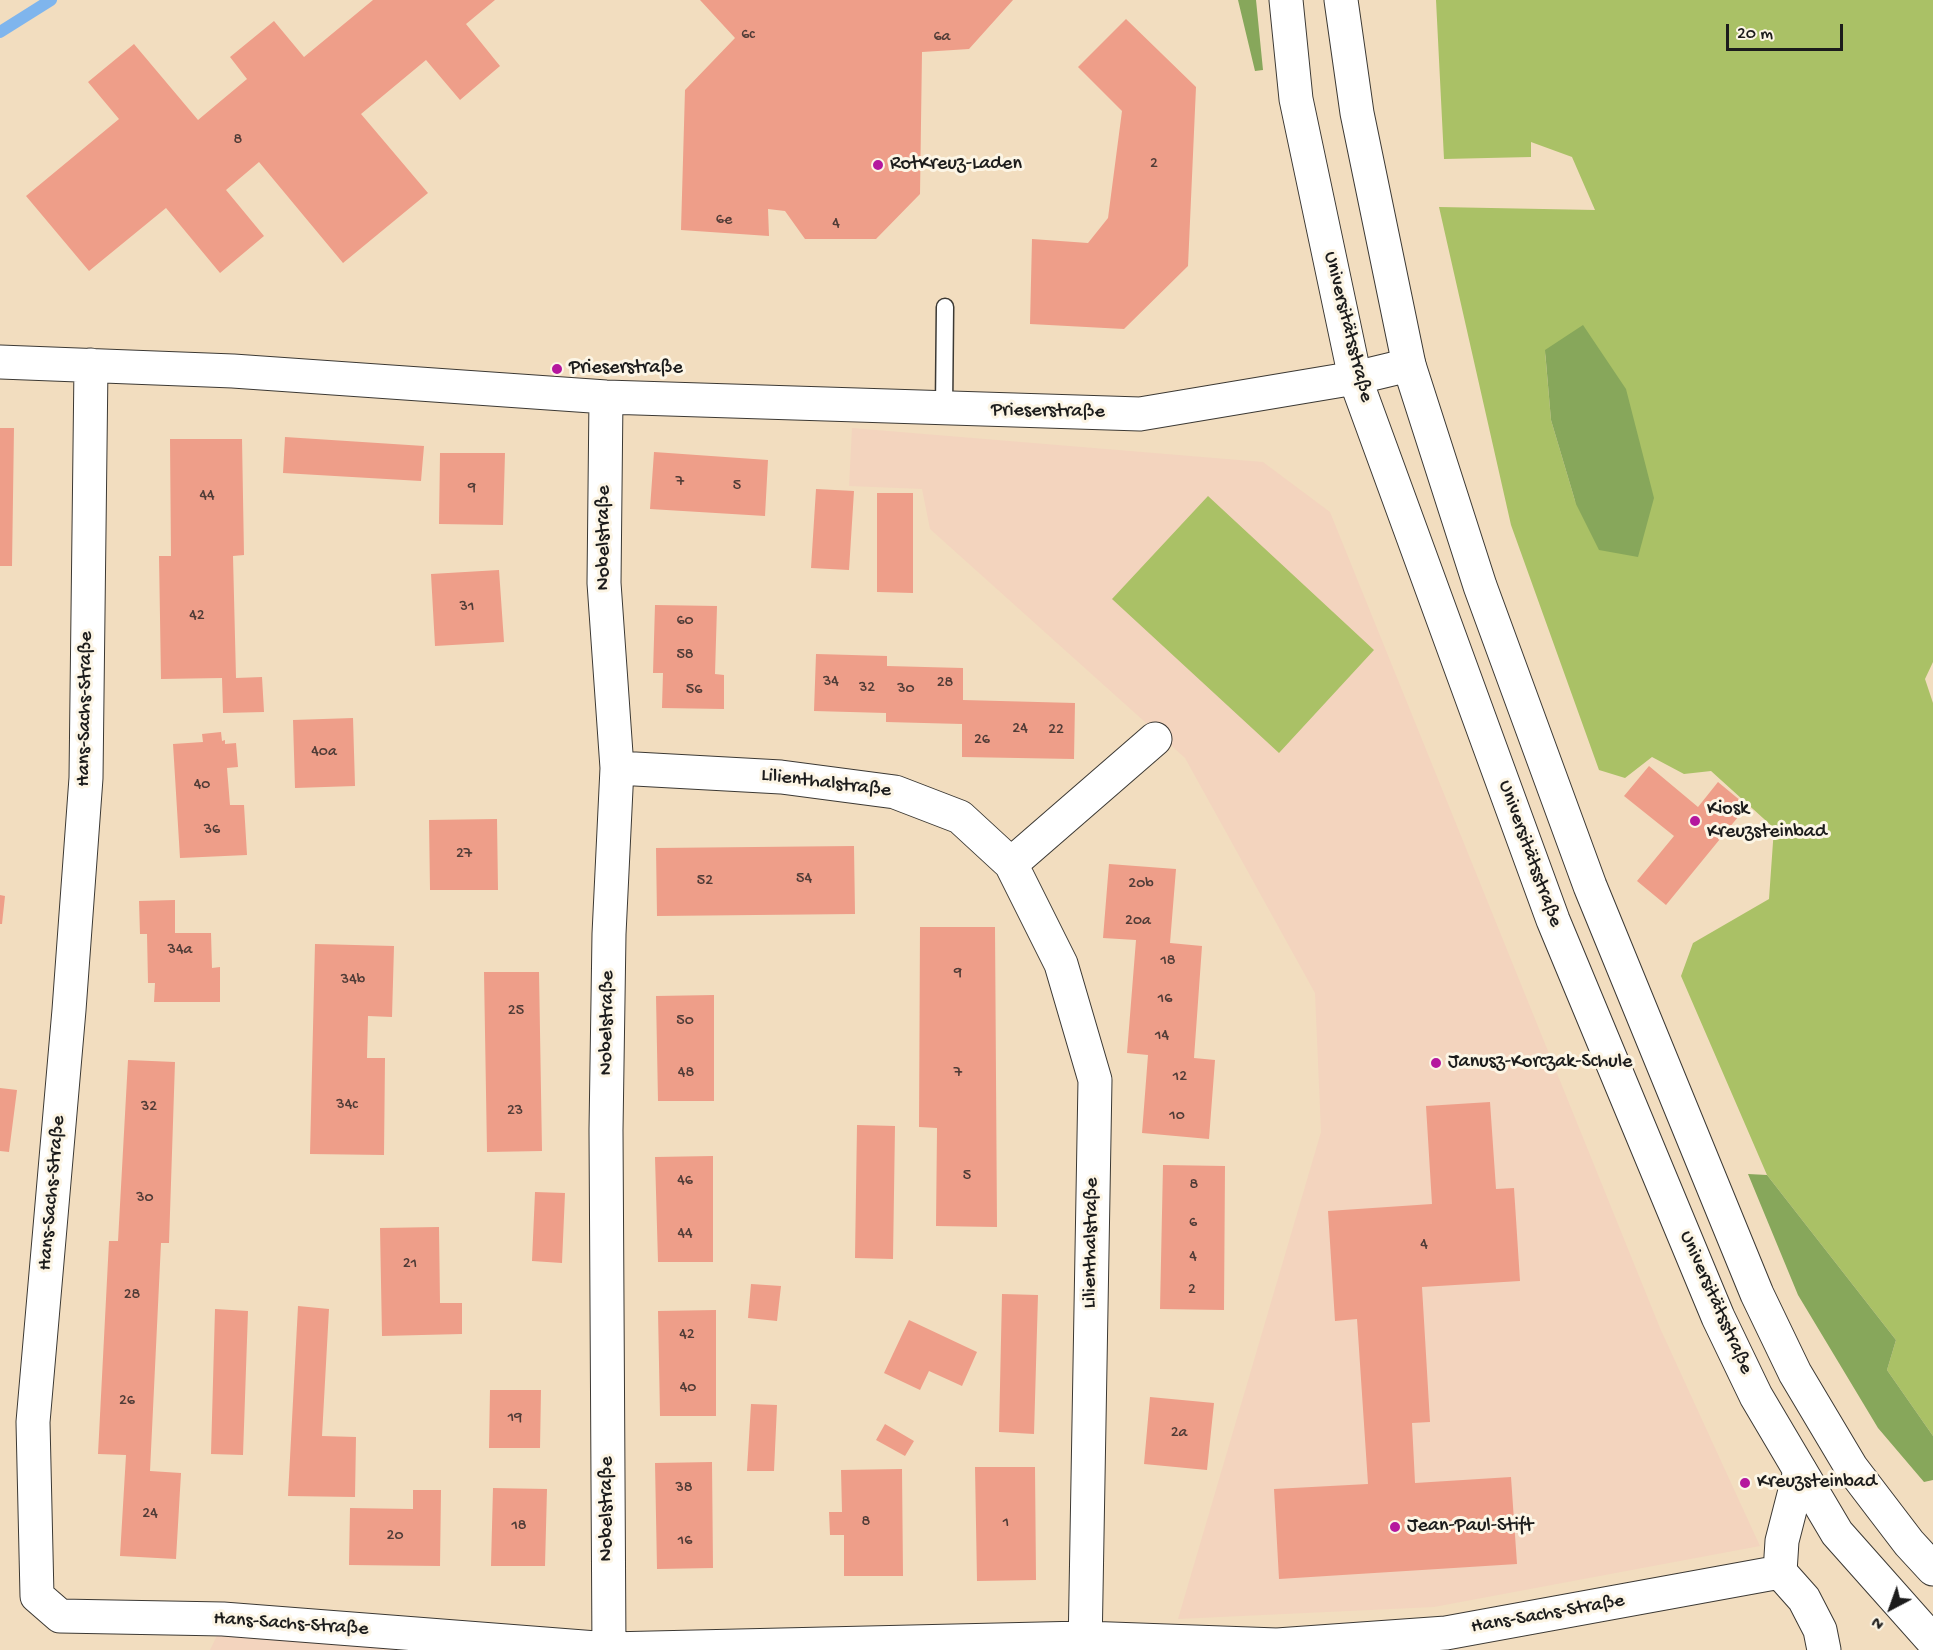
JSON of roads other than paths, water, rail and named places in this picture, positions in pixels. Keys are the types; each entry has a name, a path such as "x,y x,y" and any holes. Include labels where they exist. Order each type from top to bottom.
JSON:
{"street":[{"name":"Universitätsstraße","path":"1286,0 1296,99 1355,378 1553,920 1718,1317 1756,1396 1837,1533 1933,1641"},
{"path":"1341,0 1357,113 1408,365 1480,586 1590,886 1757,1294 1795,1373 1851,1467 1909,1544 1933,1569"},
{"name":"Prieserstraße","path":"0,362 233,371 606,397 1140,414 1355,378 1408,365"},
{"name":"Hans-Sachs-Straße","path":"91,365 86,778 33,1422 37,1596 60,1616 223,1619 609,1649 1084,1644 1277,1645 1446,1633 1780,1572"},
{"name":"Nobelstraße","path":"606,397 604,583 617,768 609,934 606,1130 609,1649"},
{"path":"1011,864 1155,739"},
{"name":"Lilienthalstraße","path":"617,768 781,777 895,792 960,817 1011,864 1061,964 1095,1080 1084,1644"},
{"path":"1800,1471 1782,1541 1780,1572 1804,1599 1820,1630 1824,1650"}],"lane":[{"path":"944,409 945,307"}],"waterway":[{"path":"0,32 51,0"}],"place":[{"name":"RotKreuz-Laden","path":"878,165"},
{"name":"Prieserstraße","path":"557,369"},
{"name":"Kiosk Kreuzsteinbad","path":"1695,821"},
{"name":"Janusz-Korczak-Schule","path":"1436,1063"},
{"name":"Kreuzsteinbad","path":"1745,1483"},
{"name":"Jean-Paul-Stift","path":"1395,1527"}]}
